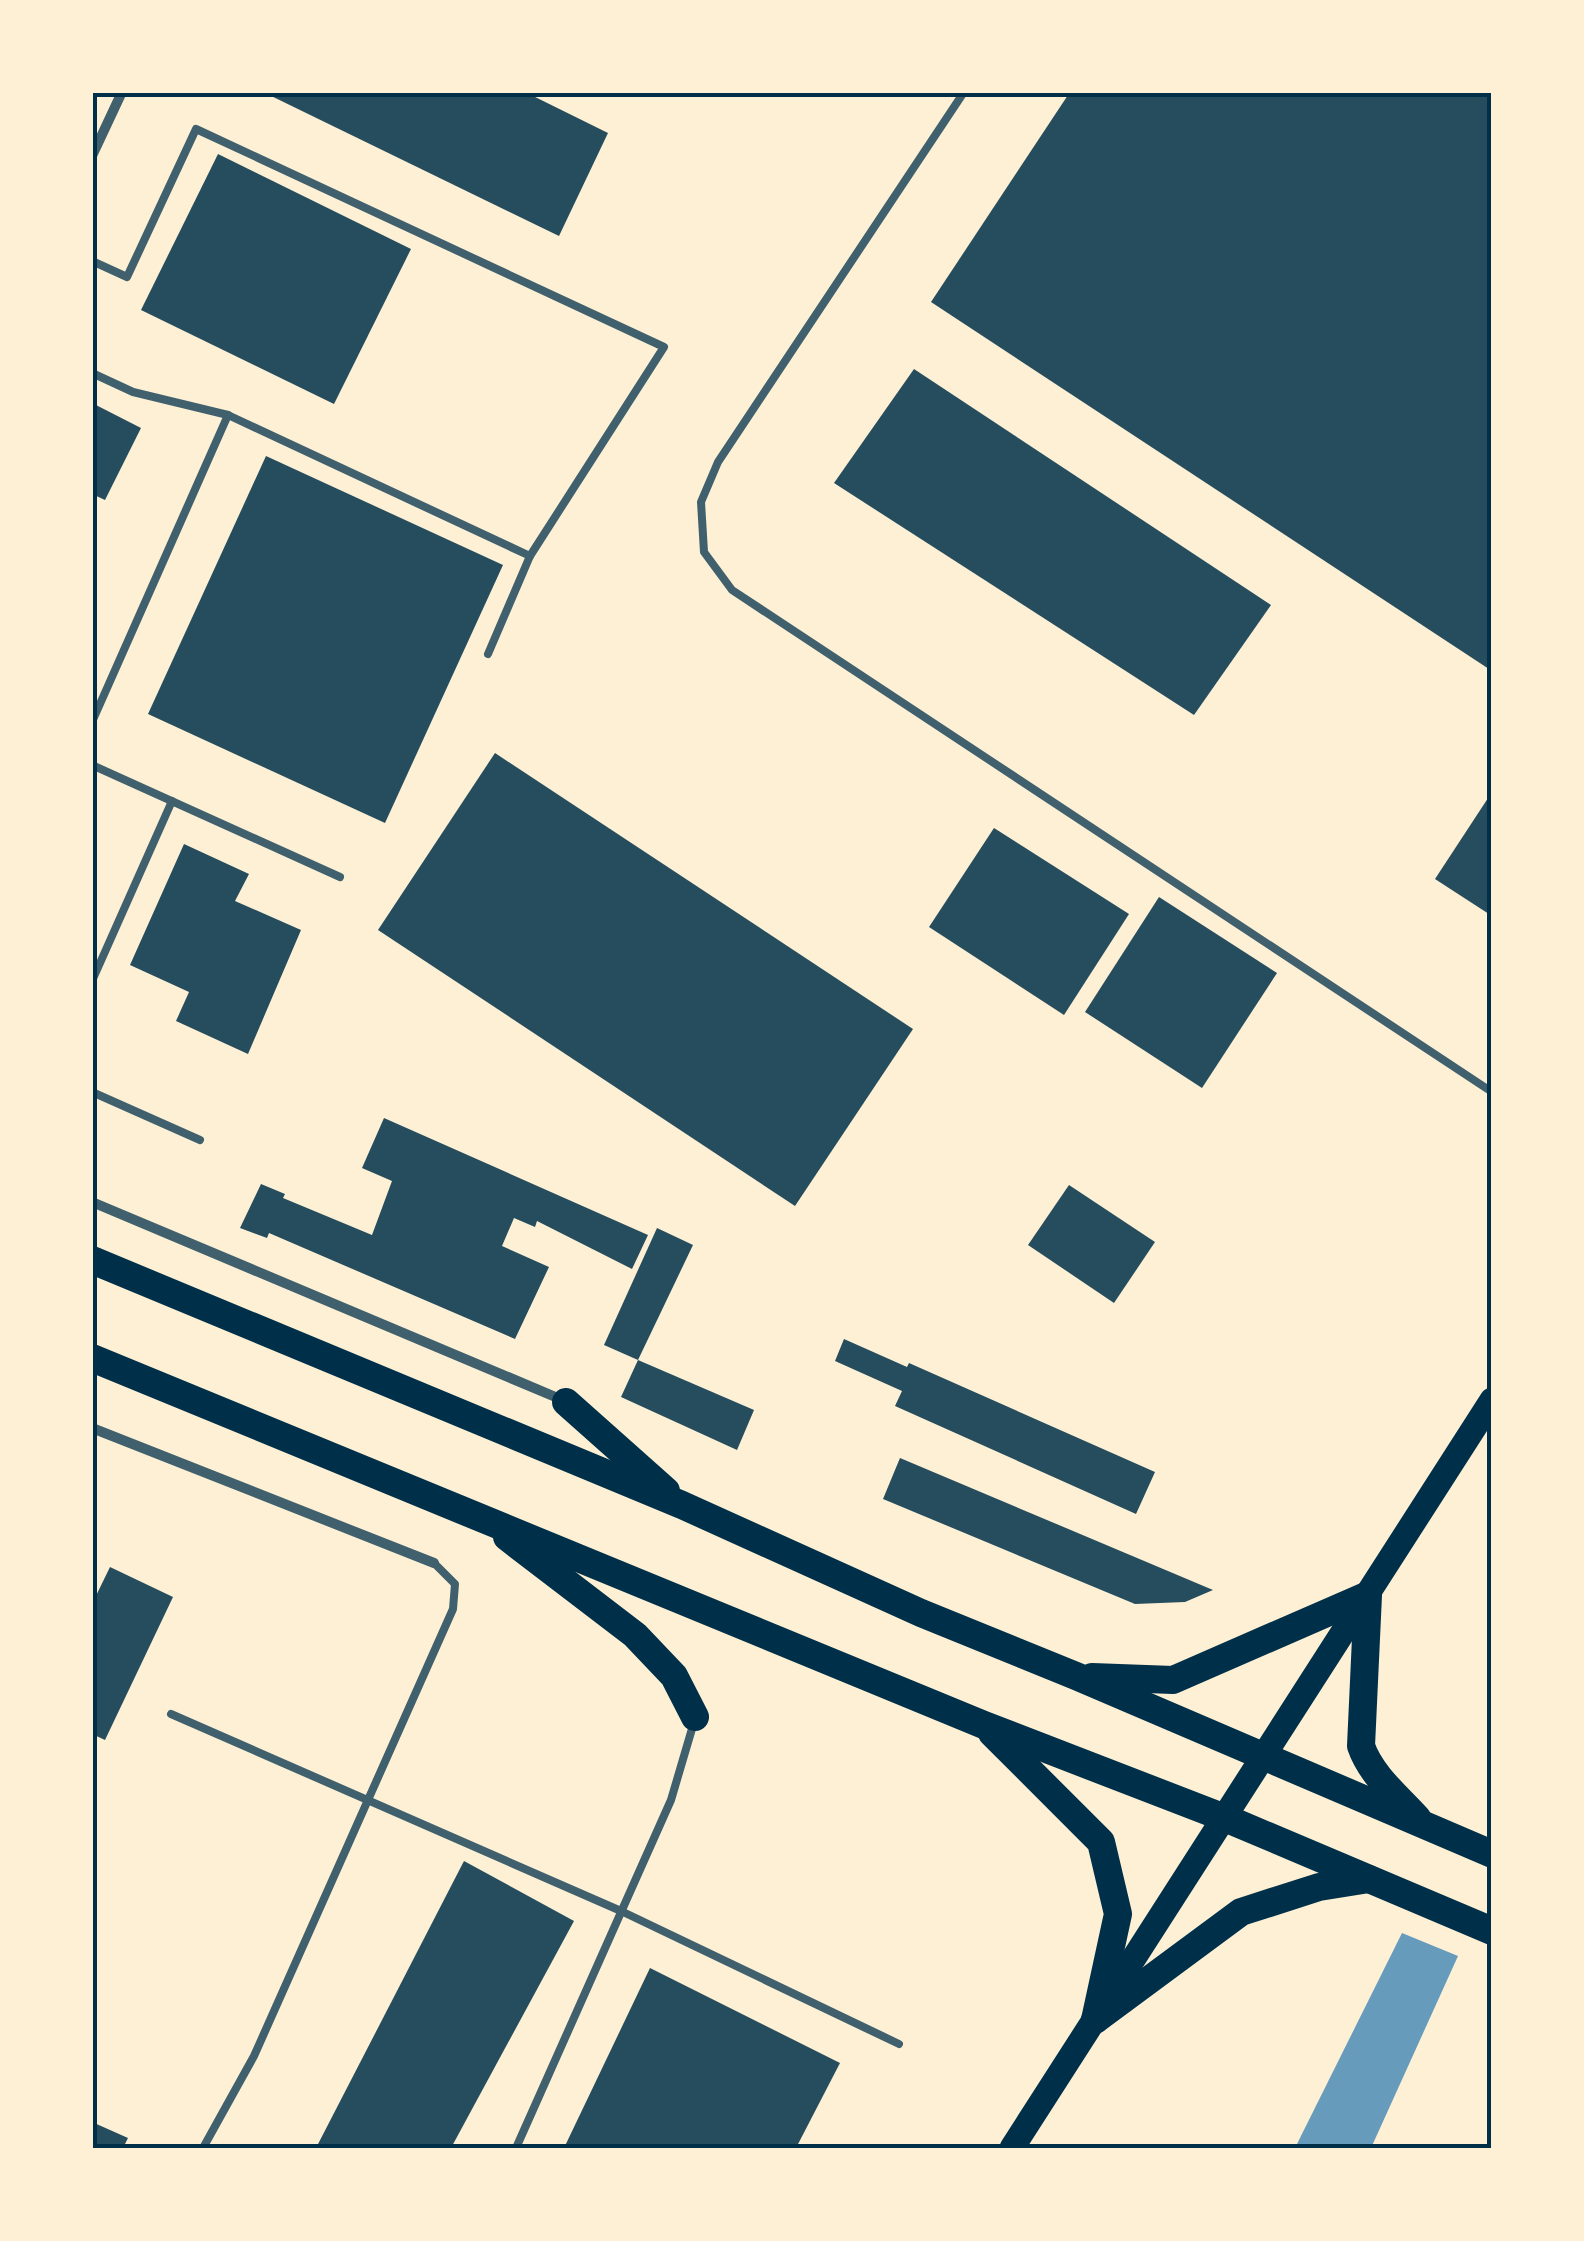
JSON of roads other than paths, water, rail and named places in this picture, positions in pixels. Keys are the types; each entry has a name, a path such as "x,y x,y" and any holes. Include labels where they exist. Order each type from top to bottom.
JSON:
{"highway":[{"path":"92,1260 682,1505 921,1613 1492,1854"},
{"path":"92,1358 984,1725 1225,1818 1492,1931"},
{"path":"566,1402 682,1505"},
{"path":"478,1515 636,1636 674,1676 695,1717"},
{"path":"1076,1676 1172,1680 1368,1594 1361,1746 1366,1761 1425,1826"},
{"path":"984,1725 1101,1842 1118,1914 1095,2020"},
{"path":"1095,2020 1241,1912 1319,1886 1370,1879"}],"main road":[{"path":"1012,2148 1492,1400"}],"street":[{"path":"92,156 122,92"},
{"path":"92,1202 566,1402"},
{"path":"92,1428 434,1563"}],"lane":[{"path":"964,92 718,462 701,502 704,552 732,590 1492,1092"},
{"path":"92,262 127,278 196,128 664,347 530,556 488,654"},
{"path":"92,373 133,392 228,415 530,556"},
{"path":"92,722 228,415"},
{"path":"92,765 340,878"},
{"path":"92,980 172,800"},
{"path":"92,1092 200,1140"},
{"path":"203,2148 254,2056 453,1608 454,1584 434,1563"},
{"path":"171,1714 621,1911 899,2044"},
{"path":"516,2148 670,1800 695,1717"}],"water":[{"path":"1402,1933 1458,1956 1371,2148 1295,2148"}]}
